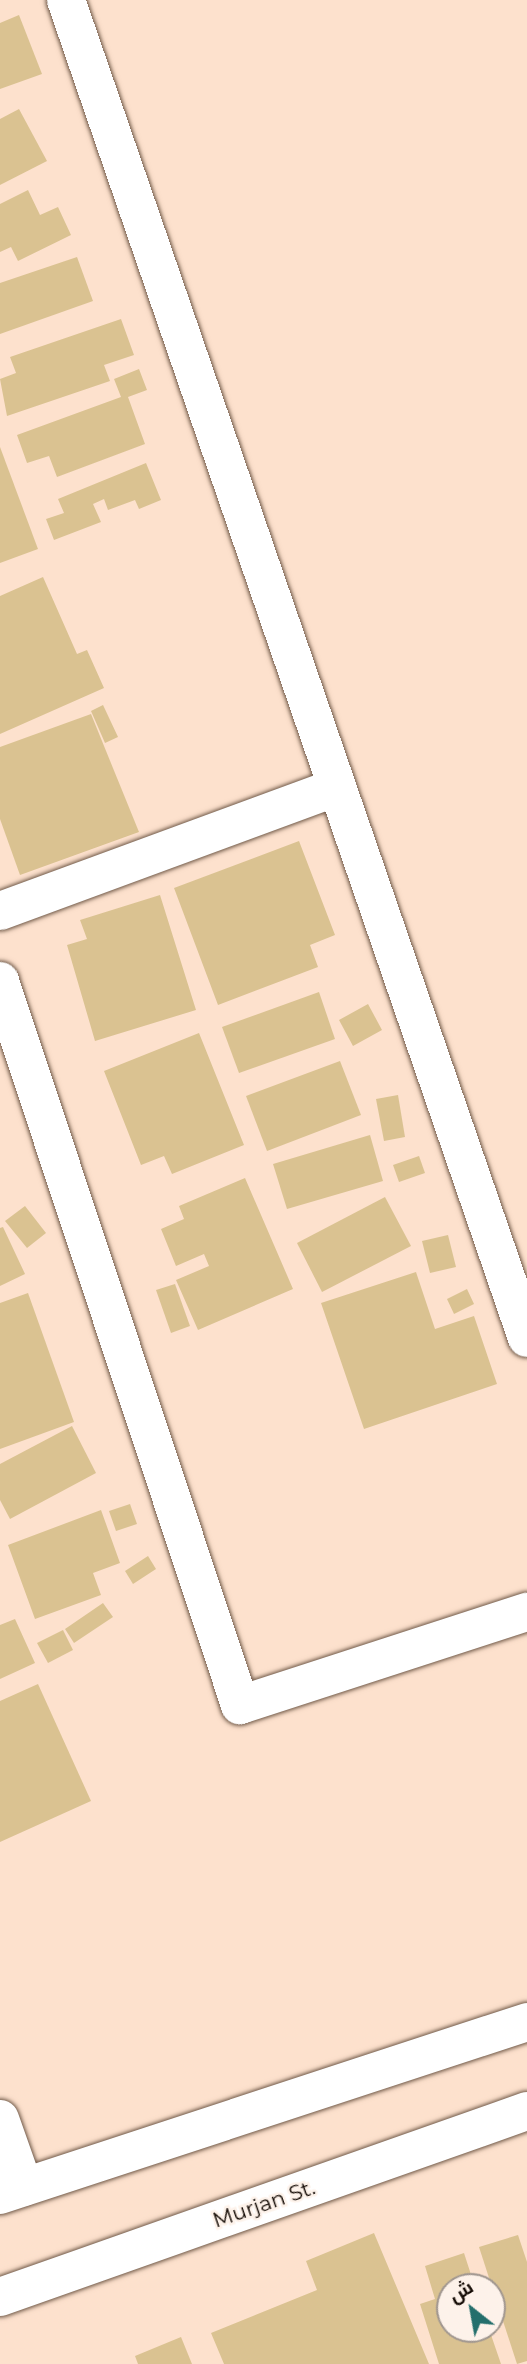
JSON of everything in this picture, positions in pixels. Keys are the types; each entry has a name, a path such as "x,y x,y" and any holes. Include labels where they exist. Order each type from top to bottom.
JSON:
{"street":[{"path":"66,0 527,1338"},
{"path":"0,911 337,787"},
{"path":"0,981 240,1706 527,1612"},
{"path":"0,2119 12,2191 527,2022"},
{"name":"Murjan St.","path":"0,2297 527,2111"}],"building":[{"path":"19,15 42,74 0,89 0,23"},
{"path":"19,109 47,161 0,185 0,119"},
{"path":"28,190 40,215 58,207 71,235 18,261 11,247 0,252 0,204"},
{"path":"77,257 93,301 0,334 0,283"},
{"path":"121,319 134,355 104,365 110,381 7,416 0,379 16,373 10,357"},
{"path":"139,369 147,390 128,397 145,444 57,477 49,456 27,463 17,435 121,397 114,379"},
{"path":"0,447 38,549 0,563"},
{"path":"146,463 161,500 139,509 135,500 108,510 104,499 93,504 101,522 54,540 46,519 64,513 58,499"},
{"path":"43,577 77,654 87,650 104,688 0,734 0,596"},
{"path":"103,705 118,737 105,743 91,711"},
{"path":"91,714 139,832 20,875 0,819 0,747"},
{"path":"299,841 335,935 310,945 318,967 218,1005 174,888"},
{"path":"160,895 196,1010 95,1041 67,945 87,939 80,920"},
{"path":"319,992 335,1039 239,1073 222,1027"},
{"path":"368,1004 382,1030 353,1046 339,1020"},
{"path":"199,1033 244,1145 172,1174 164,1156 141,1165 104,1071"},
{"path":"340,1061 361,1115 267,1151 246,1096"},
{"path":"398,1095 405,1137 384,1141 376,1099"},
{"path":"370,1135 383,1181 287,1209 273,1164"},
{"path":"419,1156 425,1173 399,1182 393,1165"},
{"path":"245,1178 293,1289 198,1330 176,1280 209,1266 204,1254 176,1266 161,1229 184,1219 179,1206"},
{"path":"385,1197 411,1246 322,1292 297,1243"},
{"path":"25,1206 46,1233 27,1248 5,1221"},
{"path":"3,1227 25,1274 0,1286 0,1228"},
{"path":"448,1235 456,1267 430,1273 422,1241"},
{"path":"416,1272 435,1329 474,1316 497,1384 364,1429 321,1303"},
{"path":"175,1284 190,1326 171,1333 156,1290"},
{"path":"467,1289 474,1304 454,1314 447,1299"},
{"path":"28,1293 74,1422 0,1449 0,1303"},
{"path":"72,1426 96,1473 10,1519 0,1500 0,1464"},
{"path":"130,1504 137,1524 116,1531 109,1511"},
{"path":"101,1510 120,1563 93,1573 101,1595 35,1619 8,1545"},
{"path":"148,1556 156,1569 133,1584 125,1571"},
{"path":"103,1603 113,1617 74,1643 65,1629"},
{"path":"15,1619 35,1663 0,1679 0,1625"},
{"path":"63,1630 73,1650 48,1663 37,1643"},
{"path":"38,1684 91,1801 0,1842 0,1701"},
{"path":"374,2233 429,2364 224,2364 211,2333 317,2290 306,2261"},
{"path":"518,2235 527,2262 527,2361 517,2364 506,2330 506,2273 487,2273 479,2247"},
{"path":"464,2253 470,2273 436,2273 436,2343 494,2343 501,2364 439,2364 420,2304 435,2299 425,2266"},
{"path":"181,2337 192,2364 138,2364 135,2356"}]}
